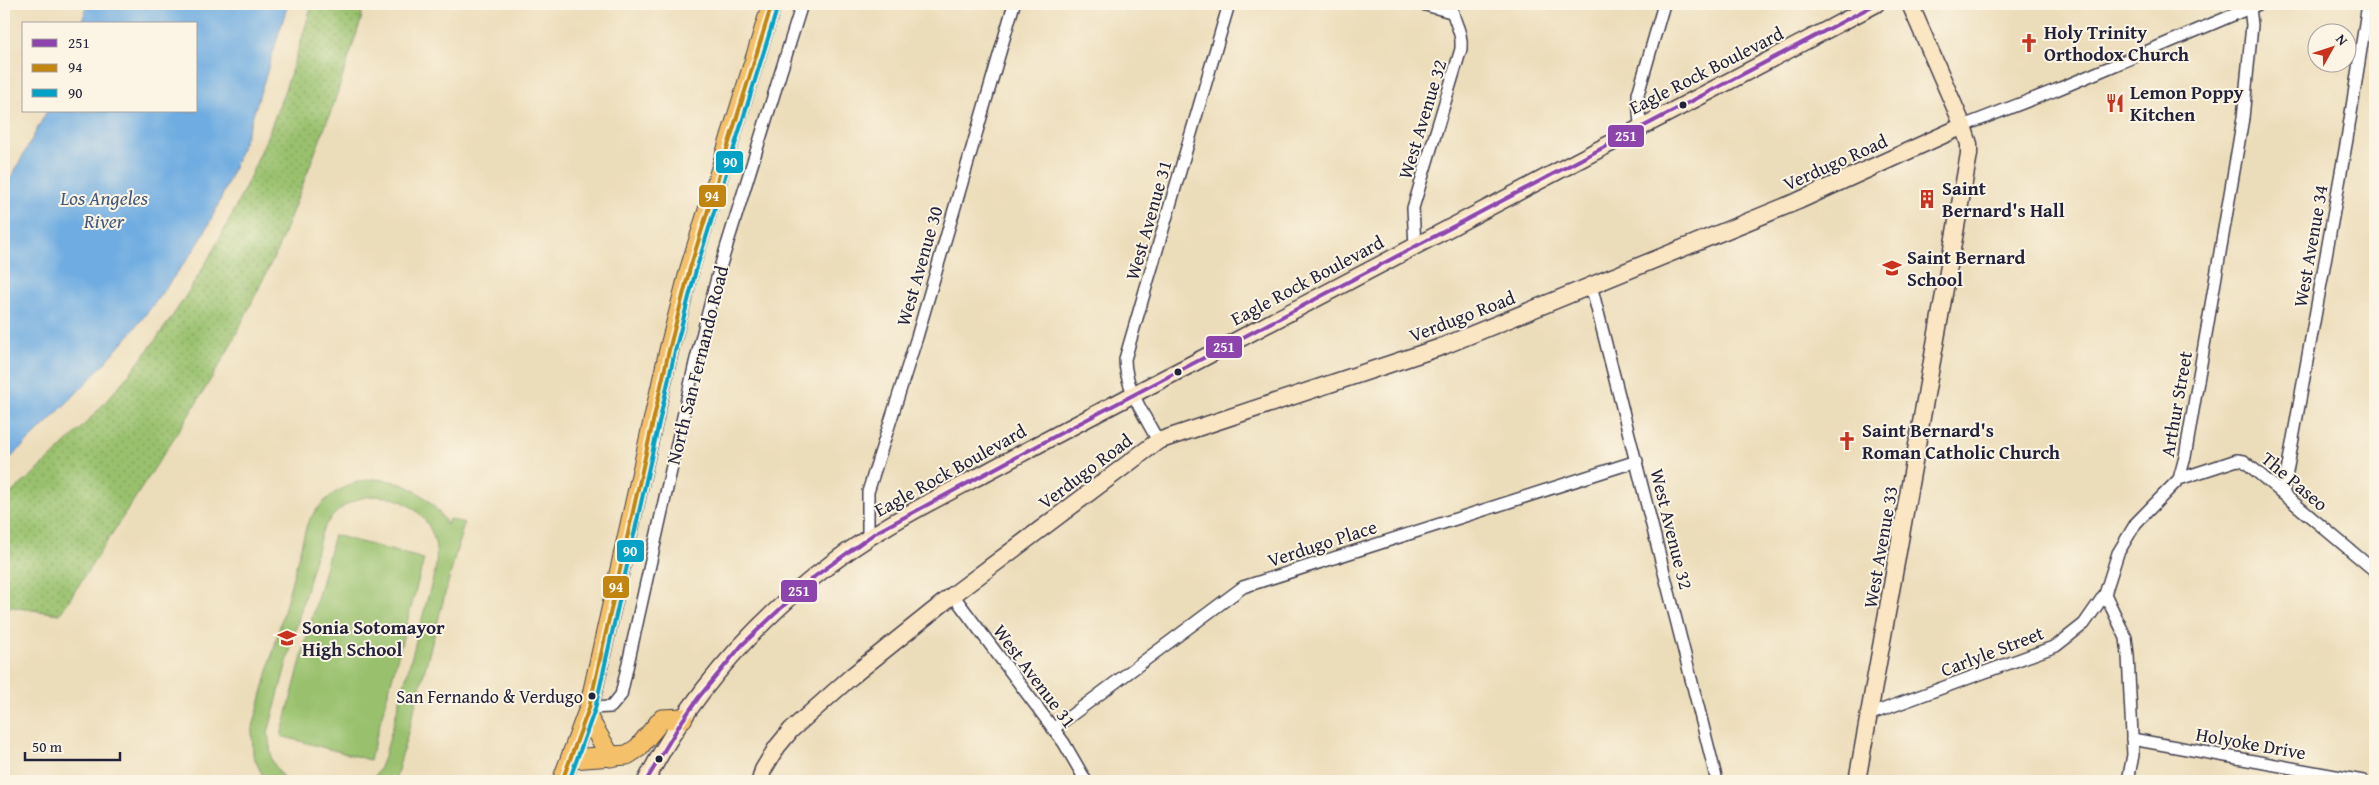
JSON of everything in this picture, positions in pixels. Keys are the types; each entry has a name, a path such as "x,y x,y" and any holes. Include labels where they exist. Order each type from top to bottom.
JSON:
{"main road":[{"name":"North San Fernando Road","path":"562,781 588,712 669,350 690,268 772,4"},
{"path":"588,712 611,758"},
{"path":"571,759 611,758 633,752 662,719 683,718"}],"street":[{"name":"North San Fernando Road","path":"588,712 610,707 621,695 697,354 718,274 802,4"},
{"name":"West Avenue 30","path":"868,538 868,492 917,337 1014,4"},
{"name":"West Avenue 31","path":"1158,441 1133,394 1125,368 1125,359 1229,4"},
{"path":"1422,4 1452,8"},
{"path":"1640,126 1638,94 1664,4"},
{"name":"Eagle Rock Boulevard","path":"646,781 683,718 734,653 816,575 868,538 911,512 1133,394 1640,126 1876,4"},
{"name":"West Avenue 33","path":"1858,781 1969,154 1969,144 1963,126 1910,4"},
{"name":"West Avenue 34","path":"2283,494 2345,149 2368,4"},
{"name":"Verdugo Road","path":"760,781 763,770 777,747 791,730 871,660 953,595 1158,441 1441,347 1798,201 1963,126 2048,93 2255,6"},
{"name":"Arthur Street","path":"2105,594 2118,553 2136,523 2179,479 2185,457 2243,118 2255,6"},
{"name":"West Avenue 32","path":"1415,245 1413,208 1461,49 1460,29 1452,8"},
{"name":"West Avenue 32","path":"1591,286 1717,781"},
{"name":"The Paseo","path":"2179,479 2237,460 2244,461 2375,571"},
{"name":"Verdugo Place","path":"1054,730 1243,587 1637,461"},
{"path":"2105,594 2126,638 2133,755 2128,781"},
{"name":"Carlyle Street","path":"1871,714 2056,646 2084,624 2105,594"},
{"name":"West Avenue 31","path":"953,595 1054,730 1077,763 1086,781"},
{"name":"Holyoke Drive","path":"2132,739 2363,781"}],"green space":[{"path":"312,4 363,4 361,20 333,106 277,251 226,354 194,407 60,614 4,606 4,499 62,448 113,393 158,336 198,277 232,214 263,147 289,77"},
{"path":"373,479 407,486 425,498 441,515 447,525 449,519 464,523 395,781 371,781 378,772 385,755 435,571 436,546 428,525 415,510 397,500 377,496 357,500 338,511 322,531 268,733 272,761 285,781 265,781 253,755 252,731 307,524 319,507 334,493 352,484"},
{"path":"334,535 424,559 370,760 281,736"}],"water":[{"name":"Los Angeles River","path":"88,4 288,4 240,153 215,211 198,244 154,304 114,353 4,464 4,191 46,112 198,112 198,22 82,22"}],"transit line":[{"name":"94","path":"562,781 589,708 669,350 690,268 772,4"},
{"name":"251","path":"646,781 680,724 699,697 742,645 814,577 875,533 1061,433 1876,4"},
{"name":"90","path":"569,781 595,709 675,351 696,270 778,6"}],"place":[{"name":"Holy Trinity Orthodox Church","path":"2029,43"},
{"name":"Lemon Poppy Kitchen","path":"2115,103"},
{"name":"Saint Bernard's Hall","path":"1927,199"},
{"name":"Saint Bernard School","path":"1892,268"},
{"name":"Saint Bernard's Roman Catholic Church","path":"1847,441"},
{"name":"Sonia Sotomayor High School","path":"287,638"},
{"name":"San Fernando & Verdugo","path":"592,696"}]}
